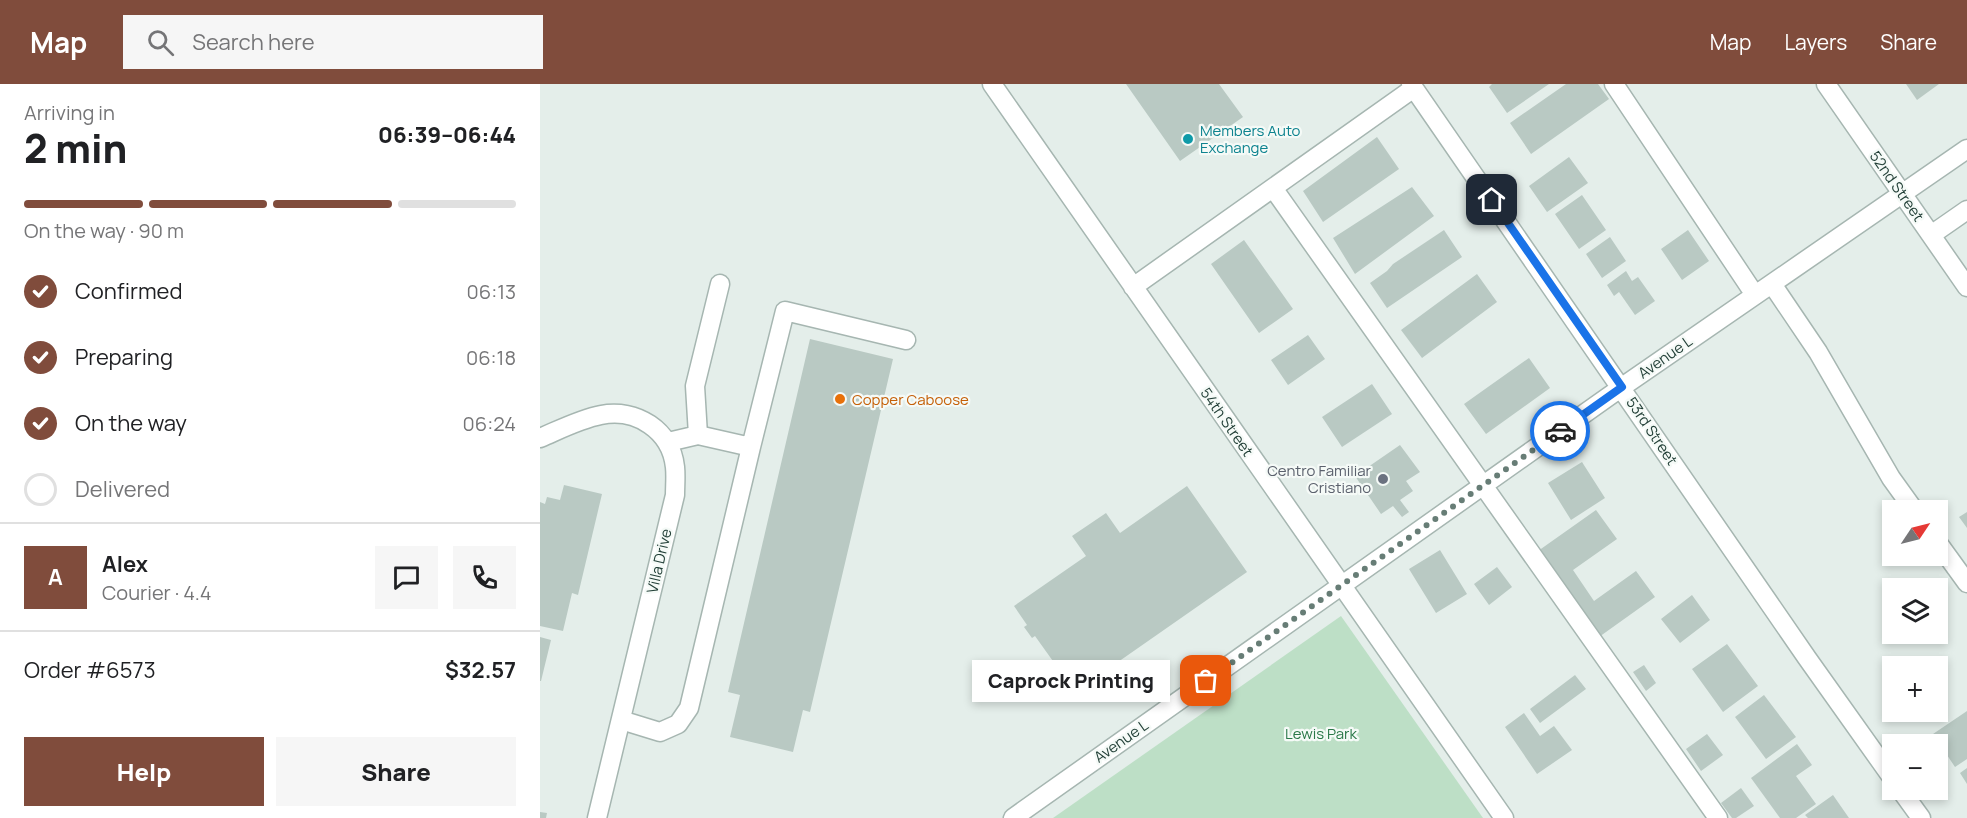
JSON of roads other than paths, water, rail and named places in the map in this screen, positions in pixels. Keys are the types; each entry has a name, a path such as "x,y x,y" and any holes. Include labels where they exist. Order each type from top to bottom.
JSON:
{"street":[{"name":"54th Street","path":"992,84 1504,818"},
{"path":"1614,84 1755,295"},
{"name":"52nd Street","path":"1826,84 1967,287"},
{"path":"1133,287 1413,86"},
{"name":"53rd Street","path":"1413,86 1882,764"},
{"name":"Avenue L","path":"1013,818 1622,387 1967,149"},
{"path":"1273,188 1718,818"},
{"path":"1931,235 1967,210"},
{"path":"698,435 695,386 720,284"},
{"path":"1772,284 1818,352 1891,478 1907,500"},
{"path":"621,720 660,732 678,724 688,708 785,311 906,340"},
{"path":"540,438 589,418 614,413 634,416 653,426 668,442 698,435 751,447"},
{"name":"Villa Drive","path":"597,818 675,495 675,466 668,442"},
{"path":"1948,557 1967,583"},
{"path":"1908,800 1921,818"}],"place":[{"name":"Members Auto Exchange","path":"1188,139"},
{"name":"Copper Caboose","path":"840,399"},
{"name":"Centro Familiar Cristiano","path":"1383,479"},
{"name":"Caprock Printing","path":"1206,681"}],"park label":[{"name":"Lewis Park","path":"1321,733"}]}
